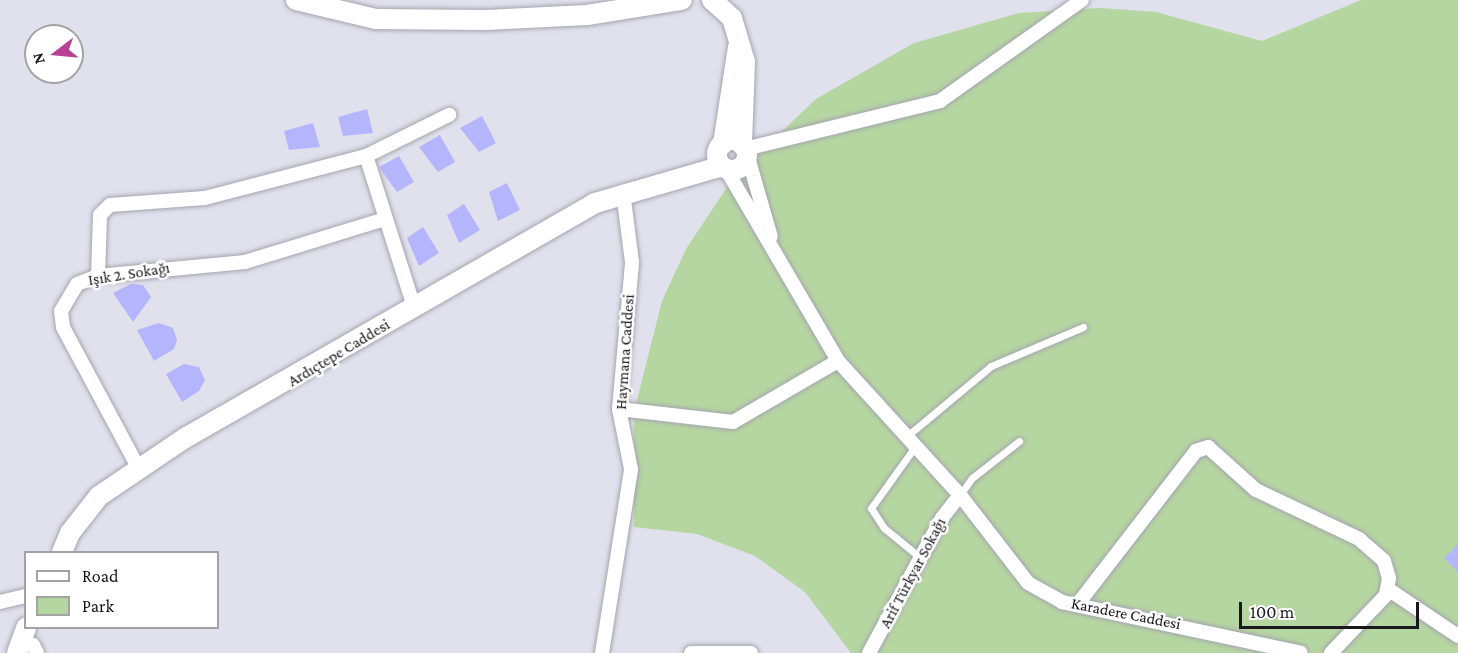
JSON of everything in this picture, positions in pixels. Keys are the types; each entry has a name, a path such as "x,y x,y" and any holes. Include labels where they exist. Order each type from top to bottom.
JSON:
{"street":[{"path":"296,0 376,19 484,20 587,15 682,0"},
{"path":"712,0 732,18 738,48 745,62 732,153 773,245"},
{"path":"732,153 940,100 1082,0"},
{"path":"98,276 100,215 110,205 216,196 366,156 449,115"},
{"path":"732,153 773,245"},
{"name":"Ardıçtepe Caddesi","path":"62,551 70,533 99,496 139,469 414,307 623,192 732,153"},
{"path":"366,156 414,307"},
{"name":"Haymana Caddesi","path":"602,653 631,469 619,409 632,262 623,192"},
{"name":"Işık 2. Sokağı","path":"139,469 61,319 69,292 98,276 245,262 385,219"},
{"name":"Karadere Caddesi","path":"773,245 838,362 909,443 960,495 1028,583 1077,605 1301,653"},
{"path":"619,409 733,422 838,362"},
{"path":"1077,605 1205,447 1256,490 1359,539 1384,561 1388,589 1458,636"},
{"name":"Arif Türkyar Sokağı","path":"869,653 960,495"},
{"path":"1331,653 1388,589"},
{"path":"0,602 24,596"},
{"path":"691,653 751,653"}],"lane":[{"path":"922,559 884,528 871,508 909,443 976,375 1083,327"},
{"path":"960,495 972,478 1019,441"}],"green space":[{"path":"1361,0 1458,0 1458,653 851,653 805,592 755,556 697,534 634,527 634,412 662,301 686,249 733,178 816,99 914,43 1019,13 1101,8 1156,12 1262,41"}],"building":[{"path":"367,109 373,133 343,136 338,117"},
{"path":"482,116 496,143 479,152 460,128"},
{"path":"313,123 320,147 289,150 284,131"},
{"path":"440,135 455,162 438,172 419,147"},
{"path":"399,156 414,182 397,192 379,167"},
{"path":"507,183 520,210 498,221 489,192"},
{"path":"464,204 480,230 459,243 447,215"},
{"path":"423,227 439,253 419,266 407,238"},
{"path":"131,284 143,285 151,297 133,322 113,293"},
{"path":"159,323 173,328 177,340 174,349 154,361 137,330"},
{"path":"184,364 199,367 205,380 199,391 182,402 166,374"},
{"path":"1458,544 1458,572 1444,558"}]}
